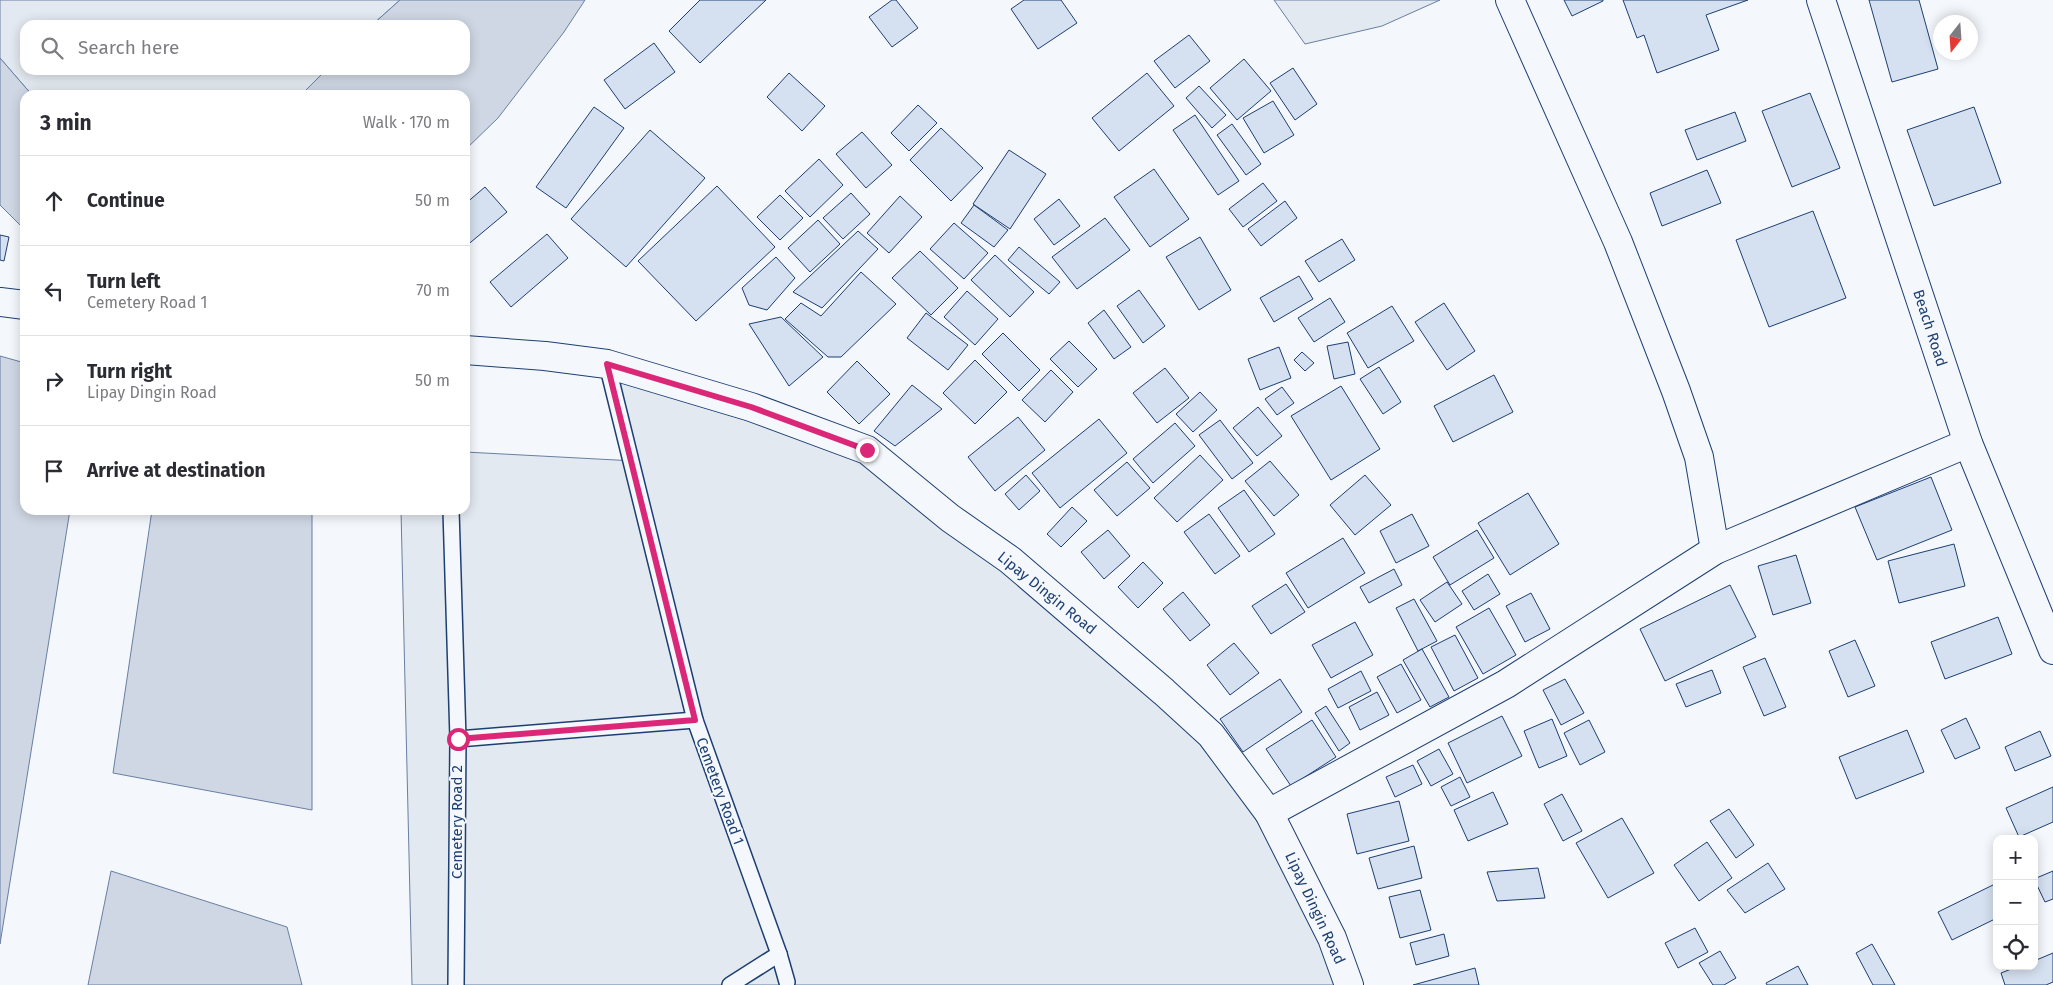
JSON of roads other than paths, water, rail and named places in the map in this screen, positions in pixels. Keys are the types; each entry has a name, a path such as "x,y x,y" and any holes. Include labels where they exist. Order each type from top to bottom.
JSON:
{"street":[{"path":"1510,0 1618,242 1676,391 1699,457 1715,550"},
{"name":"Beach Road","path":"1821,0 1968,443 2053,650"},
{"path":"0,302 20,304"},
{"name":"Lipay Dingin Road","path":"470,350 545,356 607,364 751,407 867,450 950,518 1010,560 1164,692 1211,735 1269,813 1332,938 1349,985"},
{"path":"1269,813 1506,684 1715,550 1968,443"}],"lane":[{"name":"Cemetery Road 1","path":"607,364 695,720 788,982"},
{"name":"Cemetery Road 2","path":"451,515 458,739 456,985"},
{"path":"458,739 695,720"},
{"path":"730,985 779,954"}]}
